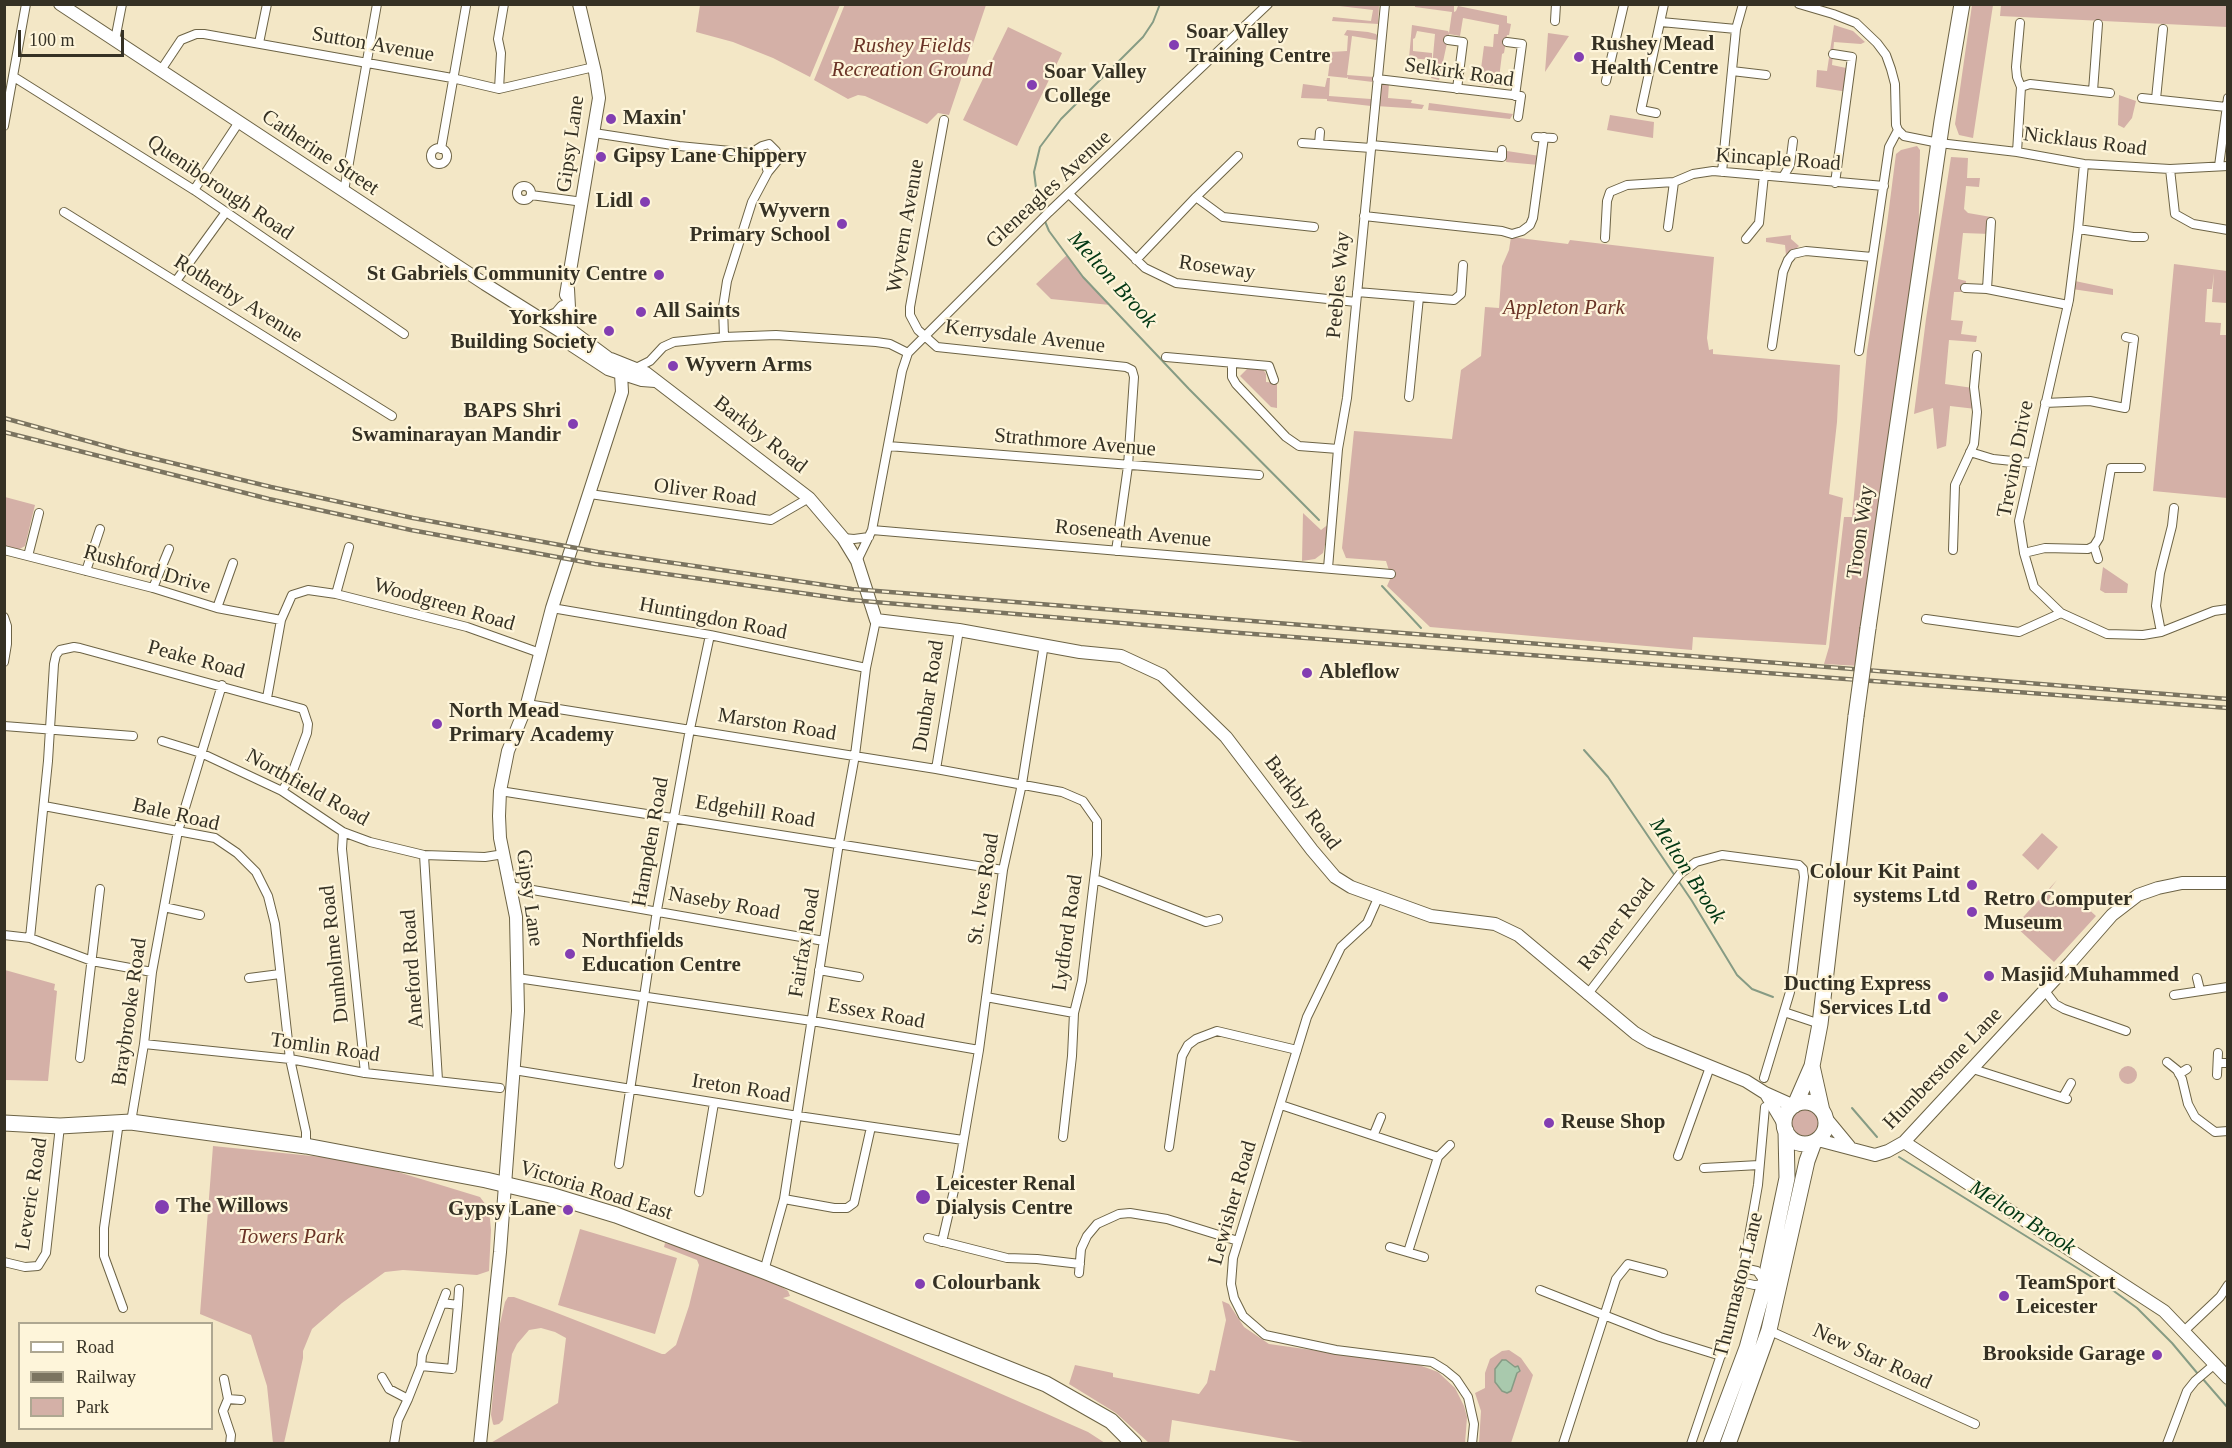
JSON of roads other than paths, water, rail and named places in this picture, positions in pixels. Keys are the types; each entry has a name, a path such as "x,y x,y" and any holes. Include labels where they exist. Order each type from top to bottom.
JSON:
{"highway":[{"name":"Troon Way","path":"1794,1105 1812,1066 1820,1024 1868,628 1939,142 1962,4"},
{"name":"Troon Way","path":"1812,1066 1824,1114"},
{"path":"1807,1102 1818,1107 1824,1114 1825,1130 1816,1141 1808,1144 1795,1141 1786,1129 1786,1116 1794,1105 1807,1102"},
{"name":"Victoria Road East","path":"4,1124 60,1126 125,1122 306,1146 505,1184 616,1215 765,1271 1046,1384 1111,1421 1134,1443"},
{"name":"Thurmaston Lane","path":"1728,1443 1769,1330 1772,1286 1787,1178 1786,1129"},
{"name":"Thurmaston Lane","path":"1711,1443 1754,1325 1772,1286 1805,1170 1816,1141"}],"street":[{"path":"5,120 26,4"},
{"name":"Catherine Street","path":"60,4 560,331"},
{"path":"115,40 122,4"},
{"path":"259,43 267,4"},
{"path":"344,191 377,4"},
{"path":"499,89 501,54 498,39 504,4"},
{"name":"Gipsy Lane","path":"560,331 599,98 579,4"},
{"name":"Gleneagles Avenue","path":"908,353 923,335 1049,212 1268,4"},
{"name":"Peebles Way","path":"1328,568 1338,449 1347,398 1385,4"},
{"path":"1555,21 1556,4"},
{"path":"1606,81 1624,4"},
{"path":"1656,113 1641,110 1664,4"},
{"path":"1722,172 1736,29 1743,4"},
{"path":"1799,4 1856,23 1877,43 1886,55 1895,84 1895,118 1898,130 1909,138 1939,142"},
{"path":"441,149 467,5"},
{"path":"1660,22 1736,29"},
{"path":"2017,152 2021,87 2016,67 2023,33 2020,23"},
{"path":"2093,91 2098,24"},
{"path":"2156,99 2165,40 2163,29"},
{"name":"Sutton Avenue","path":"161,70 181,40 196,34 259,43 452,78 499,89 594,68"},
{"path":"1448,39 1463,42 1457,89"},
{"path":"1507,42 1522,44 1515,96"},
{"path":"1833,54 1852,57 1835,183"},
{"path":"1598,70 1608,72"},
{"path":"1732,71 1766,75"},
{"name":"Queniborough Road","path":"14,77 195,190 404,334"},
{"name":"Selkirk Road","path":"1377,79 1521,96 1518,117"},
{"path":"2021,87 2030,84 2110,93"},
{"path":"2142,98 2227,103 2223,166"},
{"name":"Wyvern Avenue","path":"923,335 910,315 910,307 944,120"},
{"path":"195,190 239,122"},
{"path":"1859,351 1889,147 1898,130"},
{"path":"1319,144 1320,132"},
{"path":"594,133 679,146 751,153 765,163 768,172"},
{"path":"1364,216 1512,234 1522,231 1530,225 1533,218 1544,137"},
{"path":"1784,177 1790,165 1793,141"},
{"name":"Nicklaus Road","path":"1939,142 2017,152 2084,164 2170,169 2223,166"},
{"path":"1302,143 1371,146 1502,157"},
{"path":"724,337 723,307 727,281 752,202 768,172 777,161 776,151 769,144 751,153"},
{"path":"1136,260 1238,156"},
{"name":"Trevino Drive","path":"2084,164 2068,305 2019,521 2024,553 2034,587 2061,613 2107,634 2143,635 2161,632 2228,609"},
{"path":"2170,169 2175,214 2193,224 2228,230"},
{"name":"Kincaple Road","path":"1602,232 1610,192 1627,185 1674,182 1694,174 1722,172 1884,186"},
{"path":"1746,239 1759,223 1764,175"},
{"path":"1668,226 1674,182"},
{"name":"Roseway","path":"1070,194 1136,260 1159,276 1176,283 1356,302"},
{"path":"531,195 583,202"},
{"path":"1196,197 1223,217 1314,228"},
{"name":"Rotherby Avenue","path":"64,212 392,416"},
{"path":"176,281 226,213"},
{"path":"1987,288 1991,222"},
{"path":"2078,229 2144,237"},
{"path":"1772,346 1783,272 1792,254 1806,251 1872,257"},
{"path":"1357,292 1456,299 1461,294 1463,265"},
{"path":"1965,288 1987,288 2068,305"},
{"name":"Gipsy Lane","path":"568,289 570,326 576,336"},
{"path":"1409,398 1419,297"},
{"path":"538,317 550,317 557,314 563,307"},
{"path":"560,331 573,346 621,374 655,381 650,361"},
{"path":"560,331 576,336 611,359 621,374"},
{"path":"621,374 650,361 663,347 674,342 724,337 776,335 866,341 890,344 908,353 902,371 870,533 857,561"},
{"name":"Kerrysdale Avenue","path":"923,335 937,347 1126,367 1132,370 1134,377 1128,466"},
{"path":"2045,403 2090,401 2125,408 2134,339 2126,337"},
{"path":"1953,550 1955,485 1974,444 1977,412 1974,387 1977,355"},
{"path":"1166,357 1269,366 1274,380"},
{"name":"Barkby Road","path":"611,359 646,373 809,498 843,538 857,561 876,620 959,630 1080,652 1121,656 1162,675 1226,737 1335,877 1351,887 1378,898 1431,916 1496,924 1518,935 1635,1033 1650,1042 1746,1082 1794,1105"},
{"path":"1232,363 1232,377 1236,384 1286,437 1299,446 1338,449"},
{"name":"Gipsy Lane","path":"480,1443 505,1184 514,1070 517,978 516,917 499,816 500,791 508,751 527,704 552,608 622,392 621,374"},
{"path":"622,392 642,380"},
{"name":"Strathmore Avenue","path":"888,446 1259,475"},
{"path":"1970,452 1993,459 2032,463"},
{"path":"1116,551 1128,466"},
{"path":"2024,553 2045,548 2088,549 2094,546 2100,538 2110,468 2141,468"},
{"name":"Oliver Road","path":"590,494 771,520 809,498"},
{"path":"2161,632 2156,606 2160,573 2172,526 2174,508"},
{"path":"28,556 39,513"},
{"path":"86,571 100,529"},
{"path":"843,538 854,539 870,533"},
{"name":"Roseneath Avenue","path":"870,533 1390,574"},
{"path":"2094,546 2098,559"},
{"path":"336,594 349,547"},
{"path":"153,588 169,549"},
{"name":"Rushford Drive","path":"4,550 153,588 218,608 281,620"},
{"path":"218,608 233,563"},
{"name":"Woodgreen Road","path":"267,698 281,620 292,595 308,590 336,594 467,627 540,653"},
{"name":"Huntingdon Road","path":"552,608 710,635 866,668"},
{"path":"1926,619 2019,632 2061,613"},
{"path":"4,617 7,626 4,662"},
{"name":"Fairfax Road","path":"765,1271 784,1199 839,843 855,755 866,668 876,620"},
{"name":"Dunbar Road","path":"936,769 959,630"},
{"name":"Hampden Road","path":"620,1164 657,910 690,729 710,635"},
{"name":"St. Ives Road","path":"942,1242 955,1190 980,1050 1003,870 1022,784 1044,644"},
{"name":"Peake Road","path":"49,728 56,656 60,650 74,647 267,698 303,709 306,715 307,733 291,776 282,791"},
{"name":"Braybrooke Road","path":"123,1308 104,1256 104,1228 125,1122 144,1044 152,972 178,831 222,686"},
{"name":"Marston Road","path":"527,704 855,755 1022,784"},
{"path":"4,726 133,736"},
{"path":"30,938 44,806 49,728"},
{"path":"162,741 201,753"},
{"name":"Northfield Road","path":"201,753 282,791 343,832 370,842 424,855 484,857 504,854"},
{"name":"Lydford Road","path":"1022,784 1062,792 1083,801 1097,821 1095,879 1082,981 1074,1013 1072,1056 1063,1137"},
{"name":"Edgehill Road","path":"500,791 1003,870"},
{"name":"Bale Road","path":"44,806 215,838 237,853 256,872 268,896 275,924 290,1059 306,1132 306,1146"},
{"name":"Dunholme Road","path":"343,832 342,849 365,1073"},
{"name":"Aneford Road","path":"424,855 438,1080"},
{"name":"Rayner Road","path":"1587,994 1680,874 1696,862 1722,855 1793,864 1803,869 1795,956 1784,1012"},
{"path":"1095,879 1206,922 1218,919"},
{"name":"Humberstone Lane","path":"1816,1141 1850,1147 1875,1155 1904,1142 2045,991 2112,915 2138,895 2158,888 2182,883 2228,883"},
{"name":"Naseby Road","path":"510,886 824,941"},
{"path":"80,1058 100,889"},
{"name":"Lewisher Road","path":"1378,898 1367,923 1341,947 1335,957 1307,1017 1238,1241 1231,1270 1231,1284 1238,1308 1253,1327 1265,1335 1279,1340 1336,1350 1432,1362 1456,1379 1468,1397 1474,1424 1472,1443"},
{"path":"164,907 200,915"},
{"path":"4,935 30,938 92,961 152,972"},
{"path":"819,970 859,977"},
{"path":"249,978 279,974"},
{"name":"Essex Road","path":"517,978 812,1021 980,1050"},
{"path":"2197,978 2200,990"},
{"path":"2174,995 2228,987"},
{"path":"2045,991 2055,1004 2064,1009 2122,1026"},
{"path":"986,997 1074,1013"},
{"path":"1764,1078 1784,1012 1820,1024"},
{"path":"1169,1147 1182,1056 1188,1045 1196,1039 1217,1031 1297,1050"},
{"name":"Tomlin Road","path":"144,1044 290,1059 365,1073 500,1088"},
{"path":"2217,1076 2223,1063 2218,1053"},
{"path":"2167,1062 2183,1071 2182,1079 2188,1104 2195,1117 2215,1132 2228,1131"},
{"path":"1678,1156 1710,1067"},
{"path":"1973,1069 2065,1098 2071,1083"},
{"name":"Ireton Road","path":"514,1070 963,1140"},
{"path":"1765,1093 1786,1129"},
{"path":"699,1192 714,1103"},
{"path":"1281,1105 1438,1157"},
{"path":"1691,1443 1721,1356 1741,1282 1758,1185 1765,1107"},
{"path":"1824,1114 1850,1147"},
{"path":"1374,1134 1381,1117"},
{"name":"Leveric Road","path":"4,1262 25,1268 38,1266 46,1252 60,1126"},
{"path":"784,1199 834,1208 847,1208 854,1203 871,1127"},
{"path":"1904,1142 2164,1311 2228,1378"},
{"path":"1408,1252 1438,1157 1450,1145"},
{"path":"1704,1168 1759,1165"},
{"path":"928,1239 1006,1258 1037,1259 1079,1269 1081,1249 1087,1236 1097,1224 1119,1214 1130,1213 1167,1219 1238,1241"},
{"path":"1390,1246 1424,1257"},
{"path":"1563,1443 1616,1279 1628,1264 1663,1273"},
{"path":"1743,1268 1757,1271 1772,1286"},
{"path":"1741,1282 1772,1286"},
{"path":"2184,1331 2220,1297 2228,1285"},
{"path":"421,1366 452,1369 459,1289"},
{"path":"1539,1290 1659,1337 1721,1356"},
{"path":"394,1443 398,1420 421,1366 422,1355 446,1293"},
{"path":"442,1303 458,1305"},
{"name":"New Star Road","path":"1754,1325 1975,1424"},
{"path":"2167,1443 2187,1391 2216,1363"},
{"path":"382,1377 389,1389 408,1399"},
{"path":"224,1379 228,1399 224,1410 231,1435 230,1443"},
{"path":"228,1399 241,1400"}],"waterway":[{"name":"Melton Brook","path":"1042,214 1038,203 1034,172 1040,147 1061,119 1143,37 1153,22 1160,4"},
{"name":"Melton Brook","path":"1044,219 1049,231 1083,277 1189,389 1319,520"},
{"name":"Melton Brook","path":"1382,586 1421,628"},
{"name":"Melton Brook","path":"1584,750 1608,777 1692,901 1737,975 1752,989 1773,997"},
{"name":"Melton Brook","path":"1852,1108 1877,1137"},
{"name":"Melton Brook","path":"1899,1157 2111,1289 2137,1308 2172,1343 2198,1374"},
{"name":"Melton Brook","path":"2202,1378 2228,1408"}],"railway":[{"path":"4,418 127,452 413,518 598,552 852,589 2228,699"},
{"path":"4,432 269,499 411,530 595,564 851,600 1227,632 2228,708"}],"place":[{"name":"Soar Valley Training Centre","path":"1174,45"},
{"name":"Rushey Mead Health Centre","path":"1579,57"},
{"name":"Soar Valley College","path":"1032,85"},
{"name":"Maxin'","path":"611,119"},
{"name":"Gipsy Lane Chippery","path":"601,157"},
{"name":"Lidl","path":"645,202"},
{"name":"Wyvern Primary School","path":"842,224"},
{"name":"St Gabriels Community Centre","path":"659,275"},
{"name":"All Saints","path":"641,312"},
{"name":"Yorkshire Building Society","path":"609,331"},
{"name":"Wyvern Arms","path":"673,366"},
{"name":"BAPS Shri Swaminarayan Mandir","path":"573,424"},
{"name":"Ableflow","path":"1307,673"},
{"name":"North Mead Primary Academy","path":"437,724"},
{"name":"Colour Kit Paint systems Ltd","path":"1972,885"},
{"name":"Retro Computer Museum","path":"1972,912"},
{"name":"Northfields Education Centre","path":"570,954"},
{"name":"Masjid Muhammed","path":"1989,976"},
{"name":"Ducting Express Services Ltd","path":"1943,997"},
{"name":"Reuse Shop","path":"1549,1123"},
{"name":"Leicester Renal Dialysis Centre","path":"923,1197"},
{"name":"The Willows","path":"162,1207"},
{"name":"Gypsy Lane","path":"568,1210"},
{"name":"Colourbank","path":"920,1284"},
{"name":"TeamSport Leicester","path":"2004,1296"},
{"name":"Brookside Garage","path":"2157,1355"}],"park label":[{"name":"Rushey Fields Recreation Ground","path":"912,58"},
{"name":"Appleton Park","path":"1564,308"},
{"name":"Towers Park","path":"291,1237"}]}
